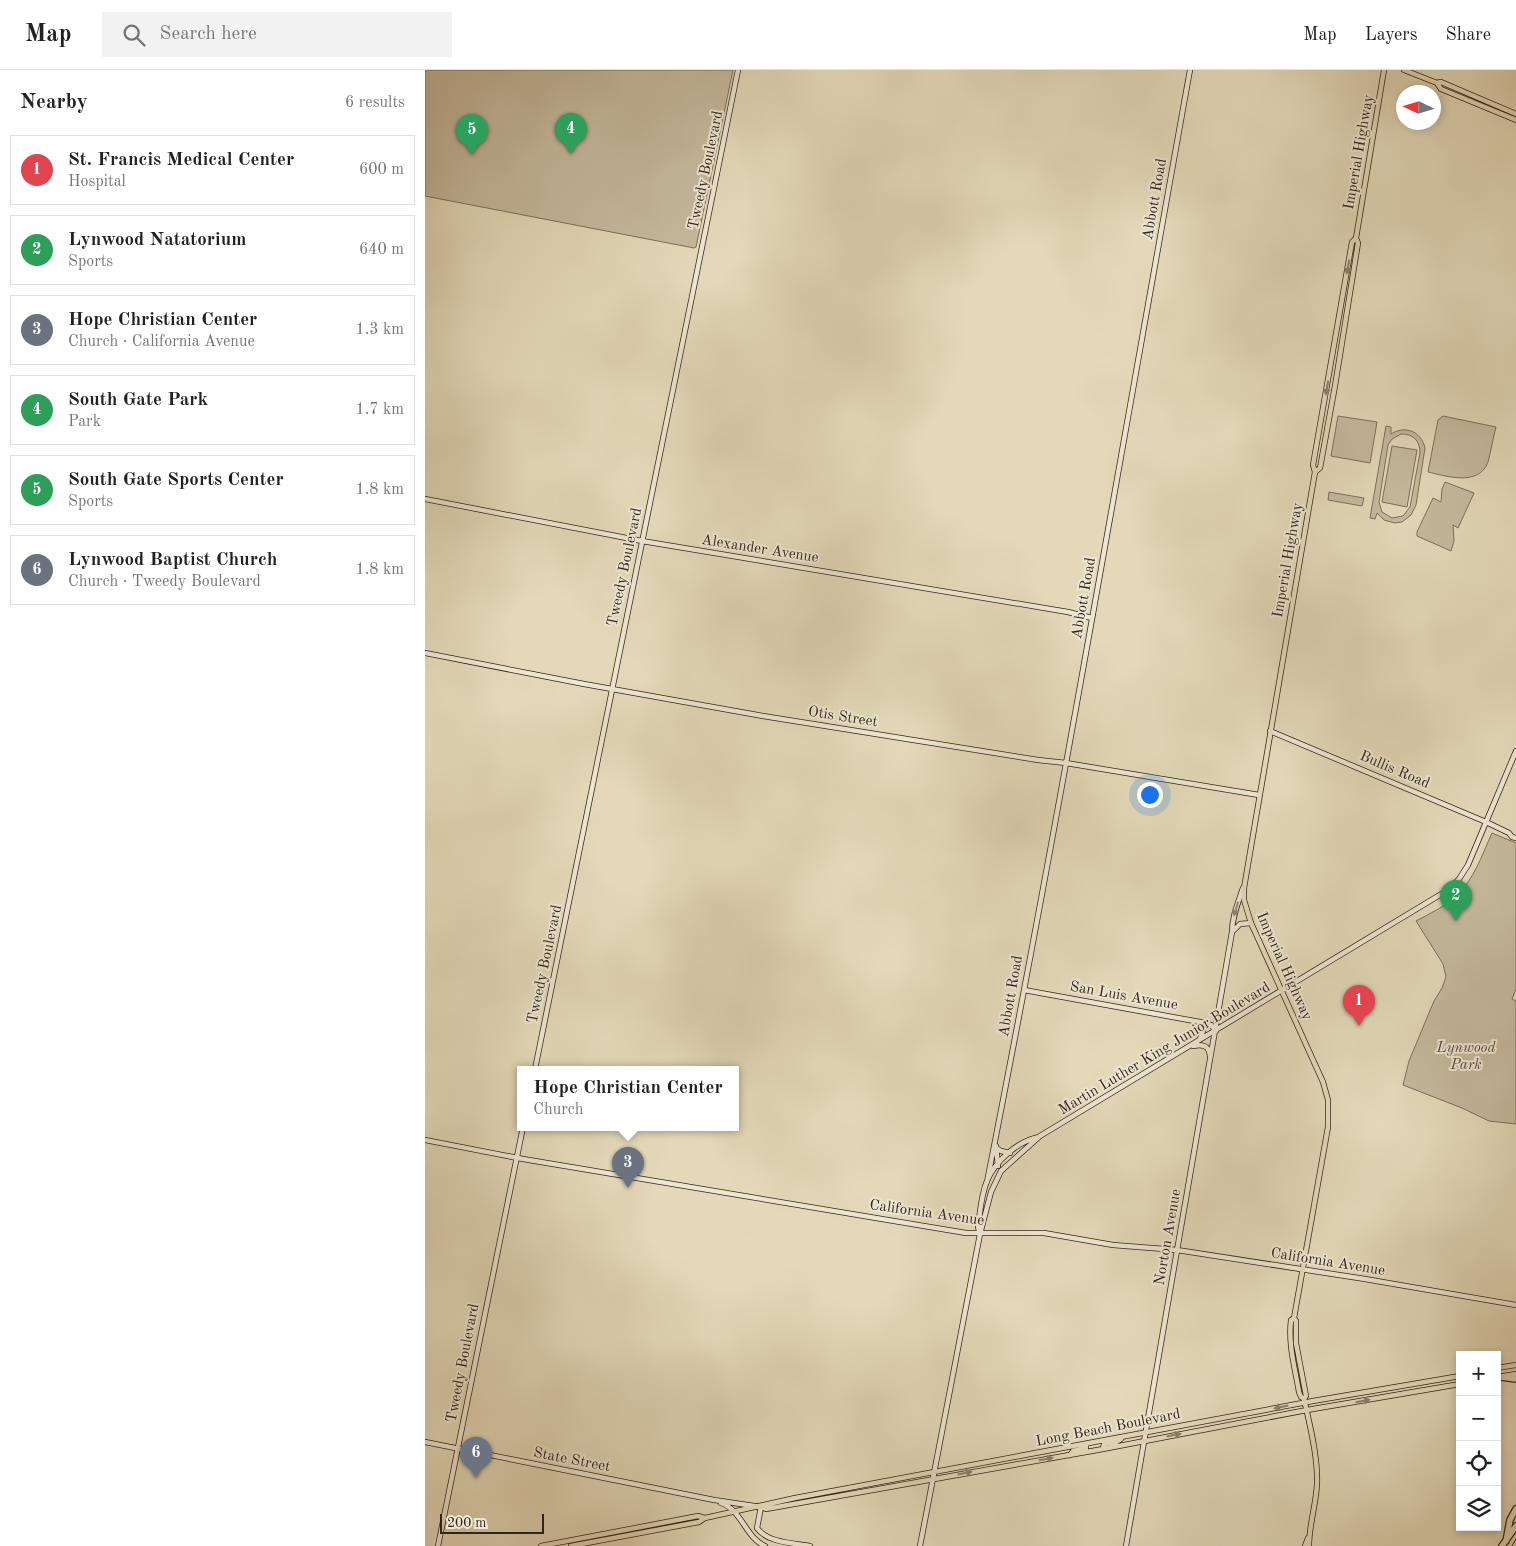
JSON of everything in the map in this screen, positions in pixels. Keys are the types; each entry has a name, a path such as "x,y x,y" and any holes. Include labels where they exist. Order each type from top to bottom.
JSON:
{"highway":[{"path":"1501,1377 1516,1380"},
{"path":"1504,1543 1510,1520 1516,1509"},
{"path":"1504,1543 1516,1526"}],"main road":[{"name":"Tweedy Boulevard","path":"536,1066 738,70"},
{"name":"Abbott Road","path":"987,1182 1025,990 1190,70"},
{"name":"Imperial Highway","path":"1315,472 1320,468 1335,386 1358,243 1356,238 1384,70"},
{"path":"1404,70 1437,83 1441,82 1516,114"},
{"path":"1437,83 1441,89 1516,120"},
{"name":"Imperial Highway","path":"1309,1546 1317,1478 1307,1410 1305,1401 1301,1397 1290,1349 1291,1320 1294,1318 1328,1126 1329,1109 1323,1082 1251,923 1244,900 1244,888 1315,472 1313,465 1352,242 1356,238"},
{"name":"Alexander Avenue","path":"425,499 642,541 1068,612 1092,618"},
{"name":"Otis Street","path":"425,653 773,718 1259,795"},
{"name":"Bullis Road","path":"1270,731 1486,822 1516,838"},
{"name":"Martin Luther King Junior Boulevard","path":"920,1546 980,1234 991,1192 1001,1171 1040,1136 1448,890 1468,866 1516,751"},
{"name":"Bullis Road","path":"1509,833 1516,833"},
{"name":"Norton Avenue","path":"1126,1546 1216,1031 1232,924 1236,906 1244,888"},
{"path":"1232,932 1240,924 1251,923"},
{"name":"San Luis Avenue","path":"1025,990 1200,1022 1211,1026 1216,1031"},
{"path":"1198,1041 1203,1031 1200,1022"},
{"path":"1189,1047 1206,1046 1209,1050 1210,1064"},
{"name":"Abbott Road","path":"997,1165 998,1130"},
{"name":"Tweedy Boulevard","path":"438,1546 522,1131"},
{"name":"Martin Luther King Junior Boulevard","path":"980,1234 978,1227 987,1182 997,1165 1010,1153 1032,1138 1040,1136"},
{"name":"California Avenue","path":"425,1140 517,1158 966,1233 1044,1233 1113,1244 1177,1250 1516,1305"},
{"path":"996,1148 1010,1153"},
{"path":"997,1165 1001,1171"},
{"path":"1501,1367 1516,1365"},
{"path":"1501,1377 1516,1374"},
{"name":"Long Beach Boulevard","path":"571,1546 699,1522 705,1518 761,1507 767,1504 1146,1433 1305,1401 1456,1377"},
{"name":"Long Beach Boulevard","path":"761,1507 766,1509 932,1480 1307,1410 1456,1385"},
{"path":"1103,1449 1104,1444 1120,1440 1121,1437"},
{"name":"State Street","path":"425,1442 714,1500 761,1507"},
{"path":"1070,1455 1073,1451 1086,1448 1086,1444"},
{"name":"State Street","path":"714,1500 725,1504 735,1512 755,1541 765,1546"},
{"path":"761,1507 757,1528 765,1536 810,1546"},
{"name":"Long Beach Boulevard","path":"541,1546 698,1516 705,1518"},
{"name":"Imperial Highway","path":"1305,1546 1309,1536"}],"green space":[{"path":"425,70 733,70 696,247 425,196"},
{"path":"1338,416 1377,422 1370,463 1331,456"},
{"path":"1443,416 1496,427 1488,462 1484,470 1477,475 1461,478 1428,472 1438,420"},
{"path":"1386,426 1391,427 1391,434 1402,430 1412,431 1420,437 1425,448 1416,505 1411,515 1402,522 1395,523 1384,520 1377,513 1375,519 1370,518","holes":["1401,434 1413,437 1419,445 1420,453 1410,507 1403,516 1392,518 1382,512 1379,502 1388,445 1392,439"]},
{"path":"1392,446 1417,450 1407,507 1382,502"},
{"path":"1445,482 1474,493 1458,528 1453,525 1454,541 1451,551 1417,536 1417,532 1433,498 1441,502 1442,489"},
{"path":"1329,492 1364,498 1362,506 1328,500"},
{"name":"Lynwood Park","path":"1492,833 1516,843 1516,989 1512,999 1516,1001 1516,1124 1489,1121 1462,1108 1403,1085 1409,1061 1446,977 1443,964 1416,921 1446,904 1462,890 1477,867"}],"tram line":[{"path":"1512,1546 1516,1539"}],"place":[{"name":"South Gate Park","path":"571,154"},
{"name":"South Gate Sports Center","path":"472,155"},
{"name":"Lynwood Natatorium","path":"1456,921"},
{"name":"St. Francis Medical Center","path":"1359,1026"},
{"name":"Hope Christian Center","path":"628,1188"},
{"name":"Lynwood Baptist Church","path":"476,1478"}]}
